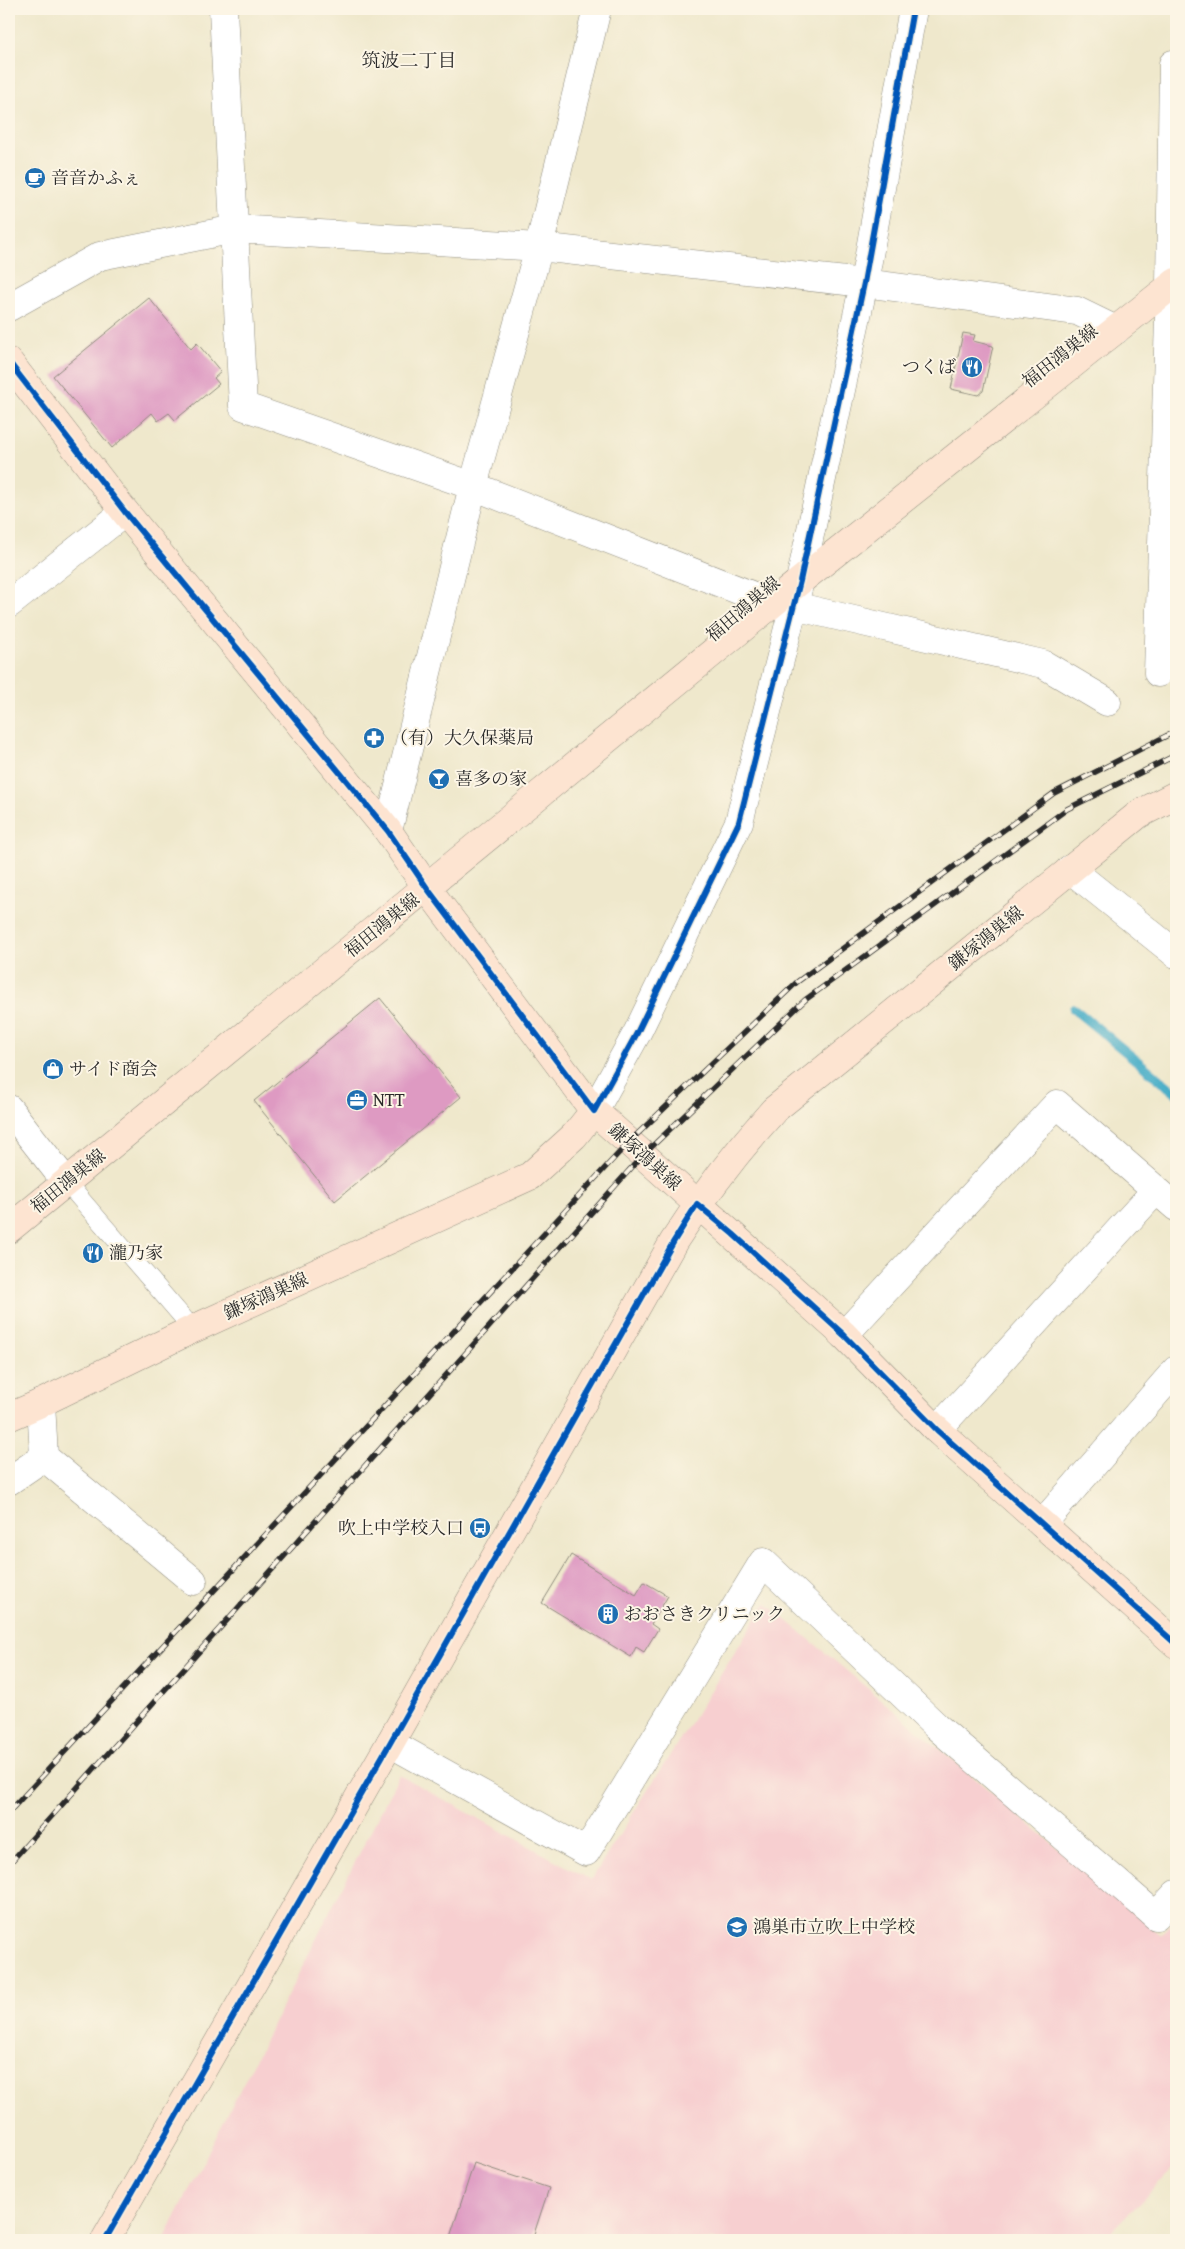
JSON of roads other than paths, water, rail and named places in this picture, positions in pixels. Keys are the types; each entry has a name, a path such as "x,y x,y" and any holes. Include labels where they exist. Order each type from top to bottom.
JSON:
{"main road":[{"name":"福田鴻巣線","path":"9,1229 427,888 1173,285"},
{"path":"9,362 126,512 388,831 427,888 594,1111"},
{"name":"鎌塚鴻巣線","path":"9,1417 193,1329 530,1176 574,1136 594,1111 697,1204 741,1146 774,1110 1139,814 1176,795"},
{"path":"105,2240 390,1743 674,1241 697,1204 733,1234 844,1335 937,1430 1176,1644"}],"street":[{"path":"223,9 243,406 789,597 1043,664 1106,702"},
{"path":"388,831 472,486 539,247 597,9"},
{"path":"594,1111 637,1033 739,822 789,597 864,283 913,9"},
{"path":"1158,673 1173,285 1173,64"},
{"path":"9,307 100,256 235,229 539,247 864,283 1076,311 1116,330"},
{"path":"9,604 126,512"},
{"path":"1070,869 1176,954"},
{"path":"844,1335 1057,1104 1176,1208"},
{"path":"9,1109 66,1182"},
{"path":"937,1430 1156,1190"},
{"path":"1042,1524 1176,1370"},
{"path":"41,1403 44,1457 193,1581"},
{"path":"9,1481 44,1457"},
{"path":"390,1743 586,1852 763,1562 936,1726 1156,1916 1176,1894"}],"lane":[{"path":"66,1182 193,1329"}],"waterway":[{"path":"1074,1009 1176,1093"}],"railway":[{"path":"9,1812 629,1142 797,982 1054,793 1176,731"},
{"path":"9,1864 642,1156 805,1000 1067,809 1176,755"}],"place":[{"name":"音音かふぇ","path":"35,178"},
{"name":"つくば","path":"972,367"},
{"name":"（有）大久保薬局","path":"374,738"},
{"name":"喜多の家","path":"439,779"},
{"name":"サイド商会","path":"53,1069"},
{"name":"NTT","path":"357,1100"},
{"name":"瀧乃家","path":"93,1253"},
{"name":"吹上中学校入口","path":"480,1528"},
{"name":"おおさきクリニック","path":"608,1614"},
{"name":"鴻巣市立吹上中学校","path":"737,1927"}],"district":[{"name":"筑波二丁目","path":"409,60"}]}
